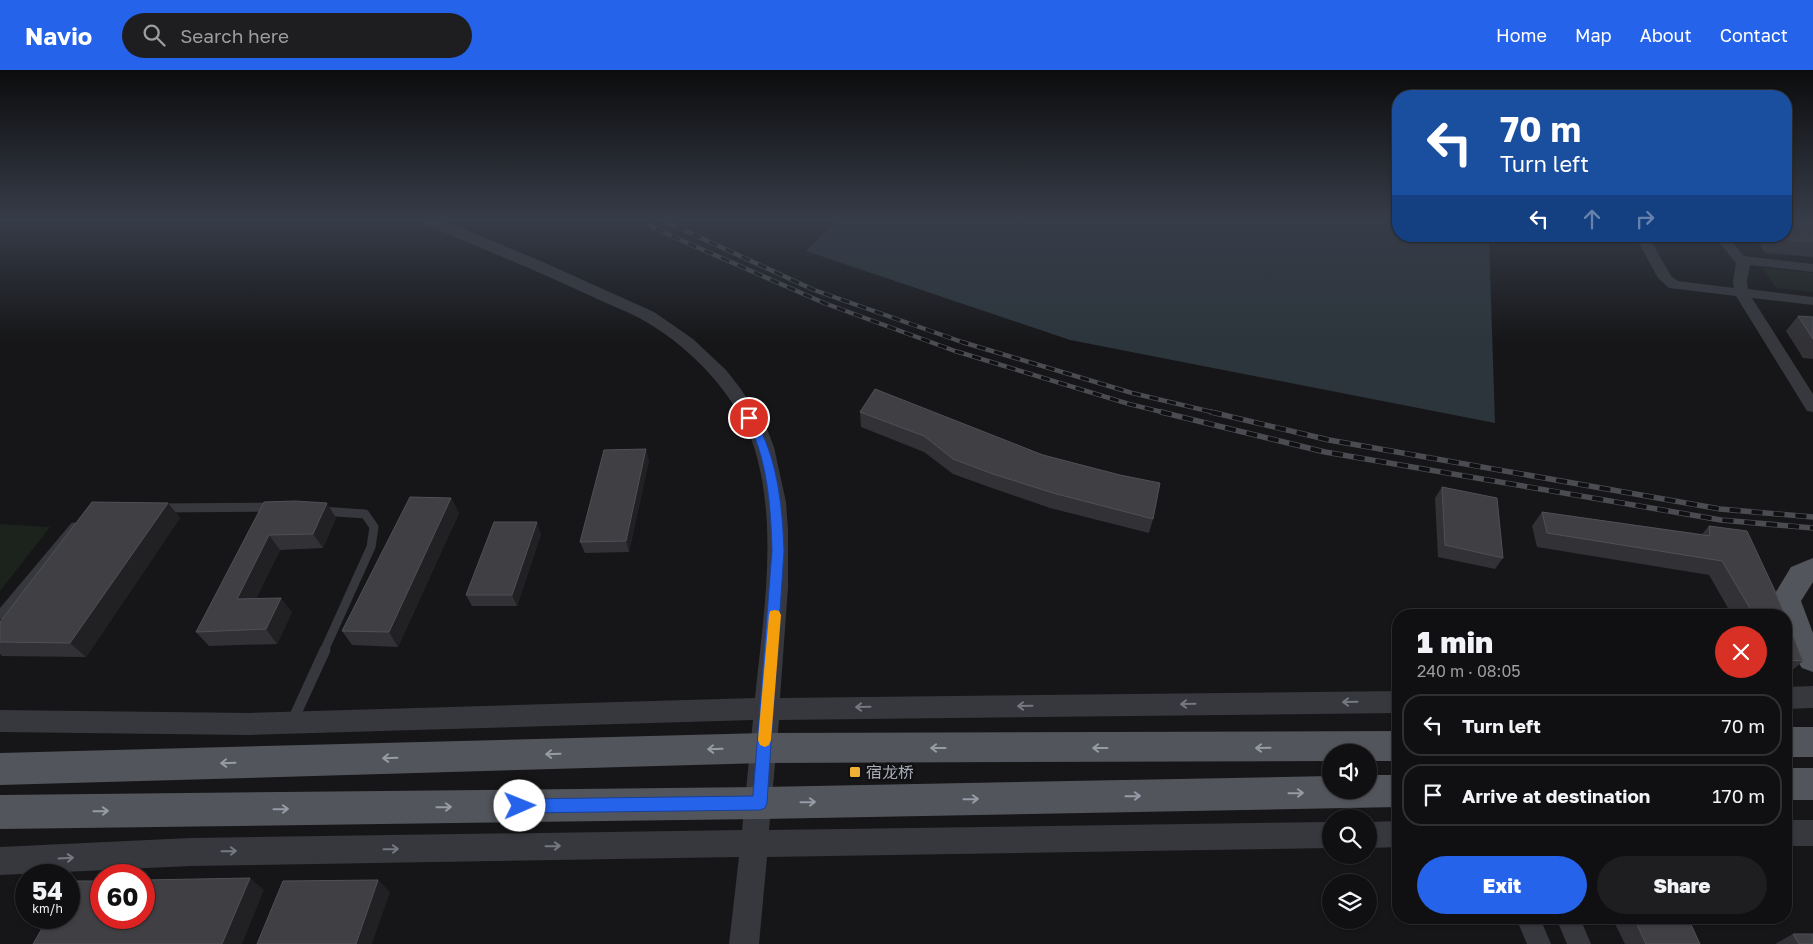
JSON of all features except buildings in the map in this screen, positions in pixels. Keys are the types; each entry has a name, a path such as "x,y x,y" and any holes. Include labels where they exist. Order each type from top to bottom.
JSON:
{"main road":[{"path":"1789,609 1786,600 1801,575 1813,569"},
{"path":"1792,620 1796,633 1813,659"},
{"path":"1792,742 1813,742"},
{"path":"0,769 764,748 1392,746"},
{"path":"1792,784 1813,784"},
{"path":"0,812 760,803 1392,791"}],"street":[{"path":"522,260 571,280 655,320 693,349 724,378 742,405 763,445 772,480 778,551 760,803 744,944"},
{"path":"1655,260 1665,278 1674,285 1813,301"},
{"path":"1813,268 1742,260 1740,281 1742,294 1813,407"},
{"path":"1792,698 1813,697"},
{"path":"0,721 249,724 767,708 1392,702"},
{"path":"1792,833 1813,833"},
{"path":"1377,835 1392,834"},
{"path":"1,862 190,852 1322,835"},
{"path":"1531,924 1539,944"},
{"path":"1571,924 1579,944"}],"lane":[{"path":"147,508 257,506 286,508"},
{"path":"292,722 371,547 374,527 365,514 316,510"},
{"path":"0,615 83,518"}],"shaded area":[{"path":"832,260 1490,260 1495,423 1070,340"},
{"path":"1763,268 1813,273 1813,292 1776,288"},
{"path":"0,524 50,527 0,591"}],"railway":[{"path":"726,260 824,303 955,351 1129,404 1166,413"},
{"path":"748,260 814,290 962,342 1132,393 1216,413"},
{"path":"1161,412 1325,452 1721,520 1813,528"},
{"path":"1211,412 1329,440 1720,509 1813,517"}],"slow traffic":[{"path":"765,740 775,615"}],"place":[{"name":"宿龙桥","path":"855,772"}],"route":[{"path":"520,806 760,803 778,551 772,480 763,445 749,418"}]}
